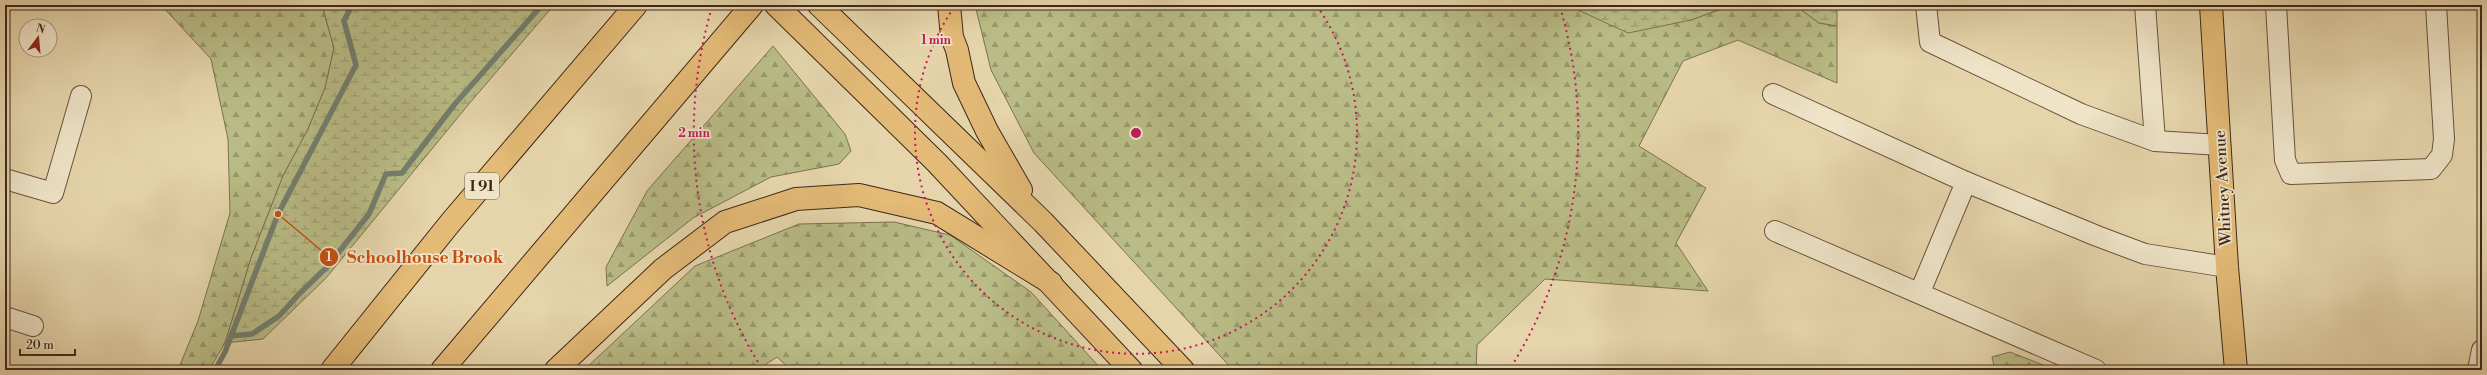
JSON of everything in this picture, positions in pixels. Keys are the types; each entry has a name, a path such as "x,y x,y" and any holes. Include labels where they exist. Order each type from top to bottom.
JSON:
{"main road":[{"name":"I 91","path":"332,370 451,222 636,5"},
{"path":"776,5 937,163 1131,370"},
{"path":"819,5 1035,213 1183,370"},
{"path":"949,5 952,37 957,50 964,82 986,131 1035,213"},
{"name":"Whitney Avenue","path":"2212,5 2227,268 2236,370"},
{"path":"442,370 747,11"},
{"path":"556,370 663,269 725,222 796,199 859,195 937,213 1051,283"}],"street":[{"path":"1926,5 1930,42 2081,114 2155,141 2220,145"},
{"path":"2145,5 2155,141"},
{"path":"2276,5 2284,160 2290,174 2431,169 2442,155 2444,139 2436,5"},
{"path":"1773,94 1966,182 2145,254 2227,268"},
{"path":"5,179 53,193 81,96"},
{"path":"1920,292 1966,182"},
{"path":"1775,231 1920,292 2096,370"},
{"path":"5,317 33,326"},
{"path":"2478,370 2482,350"}],"green space":[{"path":"161,5 322,5 334,48 325,88 308,129 283,176 251,258 225,343 209,370 178,370 198,321 230,213 228,139 211,59"},
{"path":"322,5 554,5 468,105 326,278 263,339 225,343 251,258 283,176 308,129 325,88 334,48"},
{"path":"975,5 1578,5 1578,10 1691,20 1732,5 1795,5 1819,23 1837,26 1837,83 1738,40 1683,61 1639,146 1706,188 1676,243 1708,291 1545,279 1477,345 1476,370 1233,370 1034,153 991,70"},
{"path":"1578,5 1732,5 1691,20 1628,33 1578,10"},
{"path":"1795,5 1837,5 1837,26 1819,23"},
{"path":"773,46 845,134 851,151 839,164 771,177 693,218 607,286 606,267 647,191"},
{"path":"894,222 950,235 1031,292 1102,370 791,370 777,357 757,370 584,370 695,266 799,224"},
{"path":"2010,352 2056,370 1995,370 1992,357"}],"waterway":[{"path":"215,370 225,352 278,214 356,65 344,21 352,5"},
{"path":"231,336 252,334 279,316 327,267 369,214 386,174 402,173 454,105 542,5"}],"place":[{"name":"Schoolhouse Brook","path":"278,214"}]}
